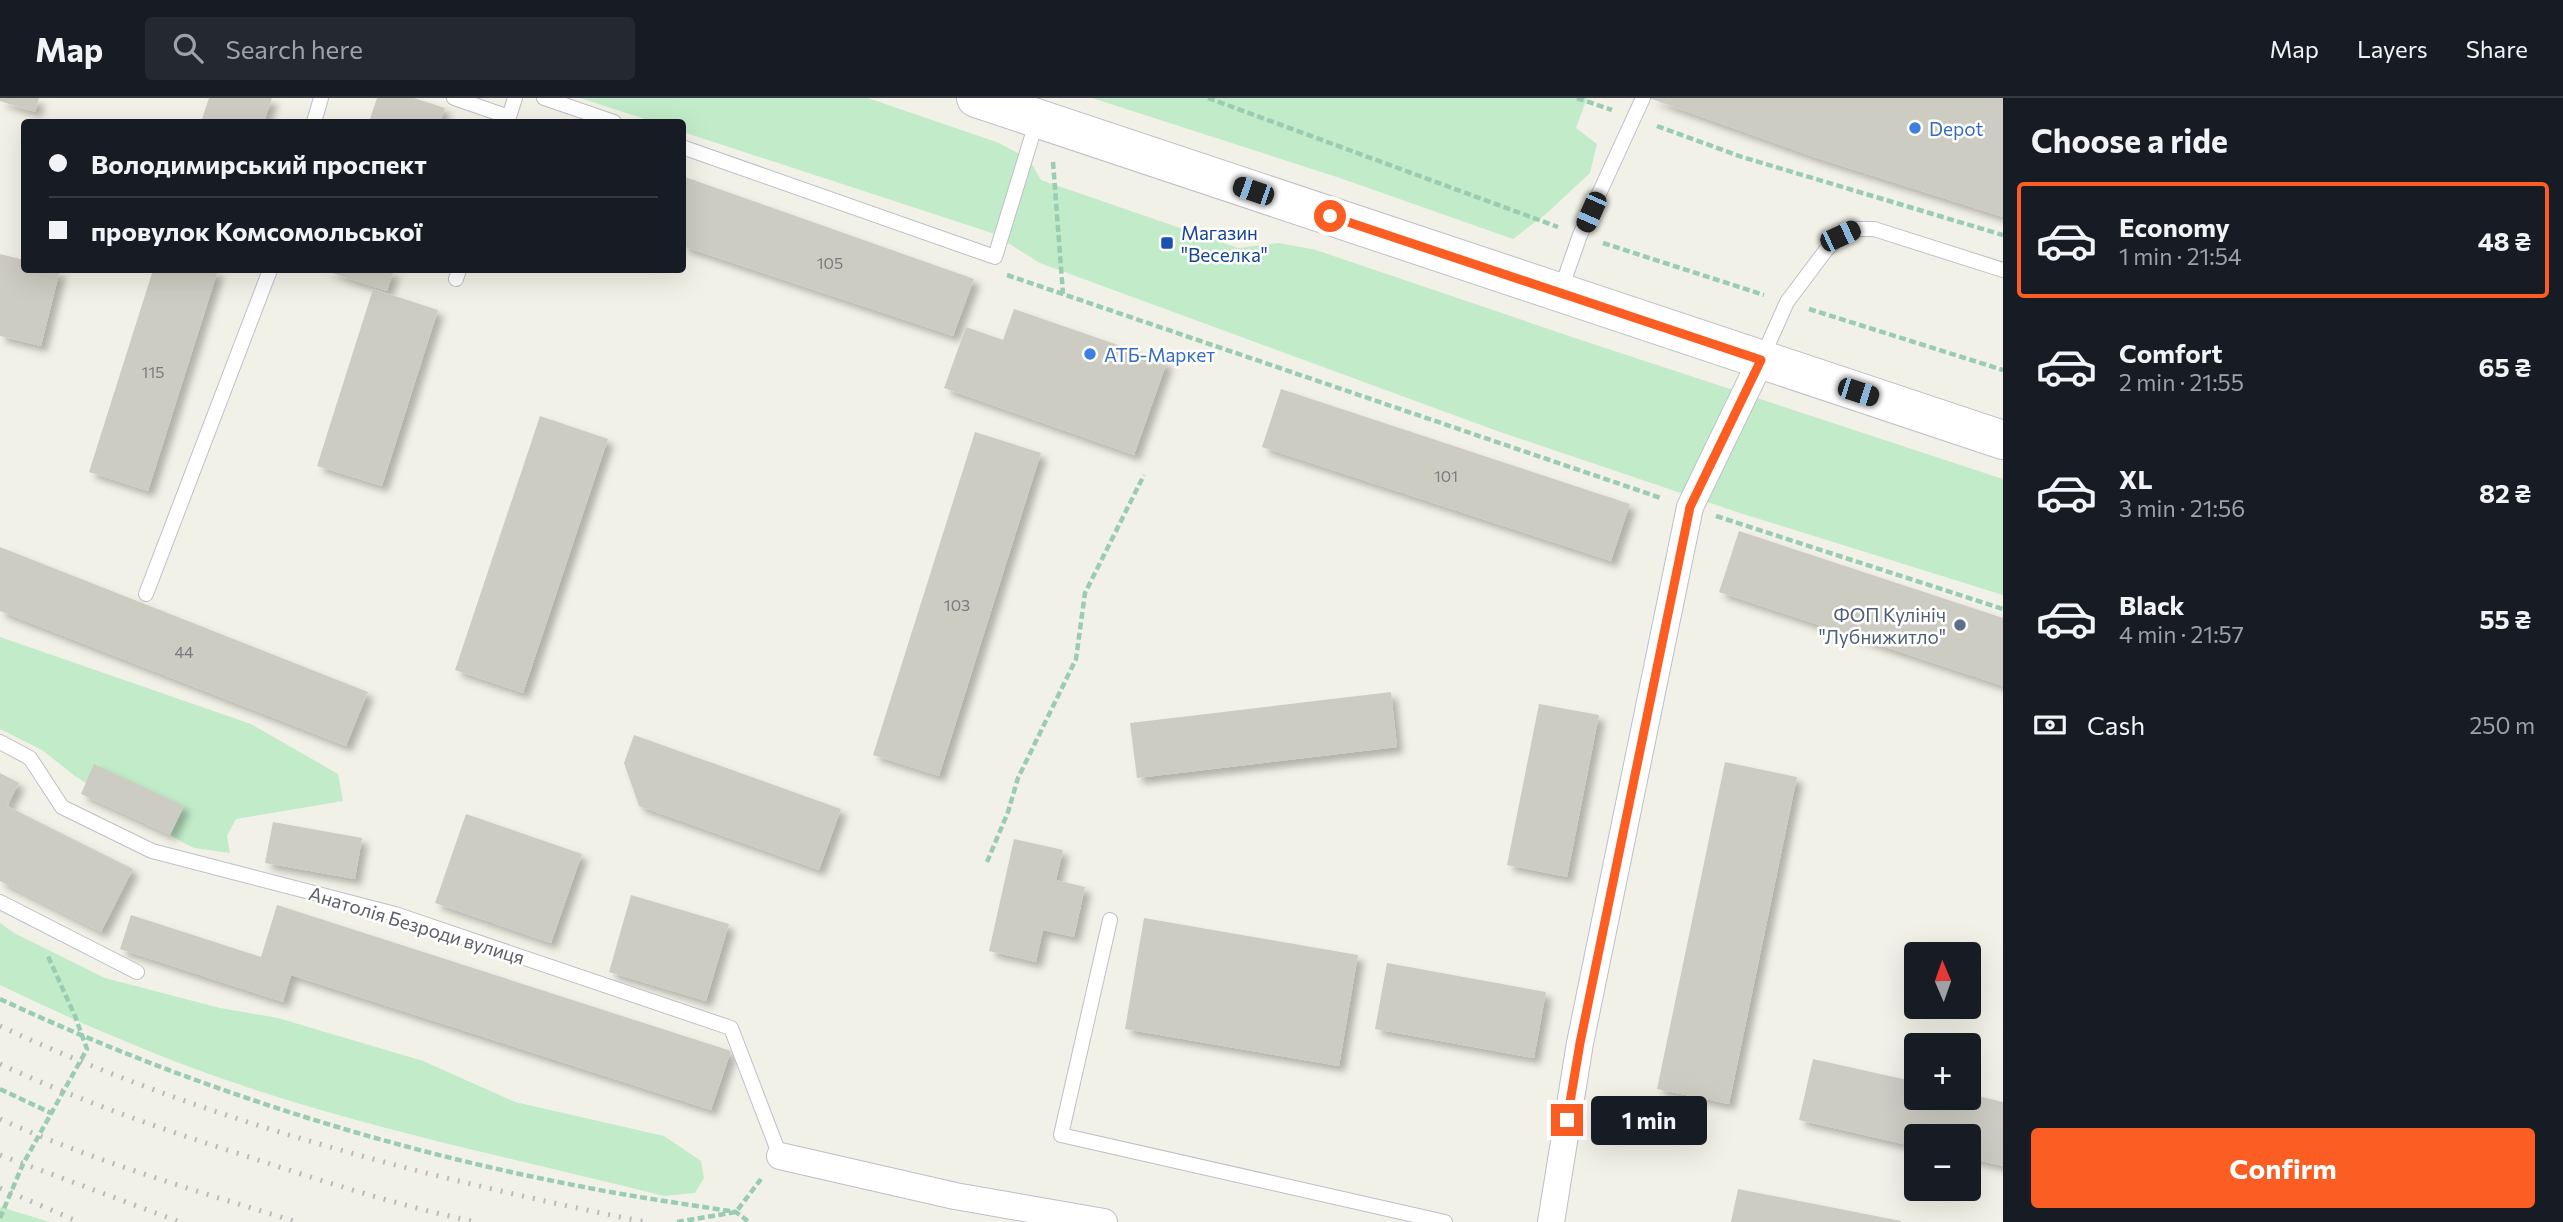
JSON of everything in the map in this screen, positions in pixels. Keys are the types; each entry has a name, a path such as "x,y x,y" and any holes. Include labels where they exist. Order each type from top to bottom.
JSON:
{"main road":[{"path":"975,98 2003,440"}],"street":[{"path":"1551,1222 1580,1043 1690,507 1761,360"},
{"path":"780,1156 955,1196 1104,1222"}],"lane":[{"path":"315,119 321,98"},
{"path":"454,98 506,119"},
{"path":"508,119 515,98"},
{"path":"544,98 605,119"},
{"path":"1560,293 1580,235 1643,98"},
{"path":"686,148 995,257 1044,121"},
{"path":"1761,360 1787,302 1840,236 1856,229 1874,229 2003,270"},
{"path":"146,594 269,273"},
{"name":"Анатолія Безроди вулиця","path":"0,742 30,758 62,807 152,851 395,914 731,1028 780,1156"},
{"path":"0,902 137,972"},
{"path":"1110,920 1061,1135 1445,1222"}],"path":[{"path":"1577,98 1742,157 2003,235"},
{"path":"1044,121 1063,294"},
{"path":"1004,274 1690,507 2003,609"},
{"path":"987,862 1018,778 1076,659 1085,593 1144,475"},
{"path":"0,1218 23,1164 87,1049 31,918"},
{"path":"0,999 83,1037 276,1107 465,1161 584,1187 736,1212 749,1222"},
{"path":"0,1089 51,1113"},
{"path":"677,1222 736,1212 780,1156"}],"green space":[{"path":"580,98 868,98 999,143 1029,159 1041,180 1238,248 1279,243 1316,250 2003,479 2003,595 1740,513 1500,432 1040,263 992,233 686,133 686,119 645,119"},
{"path":"1092,98 1587,98 1576,128 1597,144 1590,173 1547,213 1513,239 1340,178"},
{"path":"0,637 251,724 338,774 343,801 236,819 227,836 230,853 194,848 75,776 42,750 0,729"},
{"path":"0,923 14,933 105,978 220,1008 278,1018 423,1061 515,1102 664,1136 701,1161 704,1178 695,1193 664,1196 391,1129 200,1071 113,1036 0,985"},
{"path":"0,1207 50,1222 0,1222"}],"building":[{"path":"0,98 39,98 35,112 0,101"},
{"path":"209,98 272,98 265,119 202,119"},
{"path":"377,98 414,98 445,108 441,119 370,119"},
{"name":"Depot","path":"1649,98 2003,98 2003,217 1817,158"},
{"path":"686,177 974,279 953,336 686,247"},
{"path":"0,254 21,259 21,273 59,273 41,346 0,336"},
{"path":"152,273 217,273 148,491 89,472"},
{"path":"332,273 393,273 387,291"},
{"path":"373,289 438,310 382,486 317,466"},
{"path":"1014,309 1167,362 1134,455 944,388 966,327 1003,340"},
{"path":"1281,389 1630,504 1611,561 1262,447"},
{"path":"540,416 608,439 523,693 455,670"},
{"path":"975,432 1041,453 939,776 873,755"},
{"path":"1739,531 2003,618 2003,686 1719,592"},
{"path":"0,547 368,692 346,746 0,611"},
{"path":"1391,692 1397,747 1137,778 1130,723"},
{"path":"1539,704 1599,715 1567,877 1507,865"},
{"path":"634,735 841,809 819,870 639,806 624,763"},
{"path":"1725,762 1797,777 1729,1104 1657,1089"},
{"path":"94,764 184,806 170,835 81,794"},
{"path":"0,773 19,783 7,806 133,869 101,932 0,881"},
{"path":"466,814 582,854 551,943 435,903"},
{"path":"273,822 362,838 355,879 265,863"},
{"path":"1014,839 1063,850 1056,880 1085,887 1074,937 1043,930 1036,962 989,951"},
{"path":"631,895 729,924 706,1001 609,972"},
{"path":"277,905 731,1051 711,1110 291,975 283,1002 120,949 131,915 261,957"},
{"path":"1144,918 1358,955 1339,1066 1125,1029"},
{"path":"1387,963 1546,992 1534,1058 1375,1029"},
{"path":"1813,1059 1904,1079 1904,1110 1981,1110 1981,1097 2003,1102 2003,1166 1981,1161 1981,1124 1904,1124 1904,1144 1799,1120"},
{"path":"1738,1189 1901,1221 1901,1222 1731,1222"}],"railway":[{"path":"0,1026 156,1091 316,1143 480,1186 645,1222"},
{"path":"0,1064 179,1134 357,1191 476,1222"},
{"path":"0,1119 110,1162 297,1222"},
{"path":"0,1155 180,1222"},
{"path":"0,1188 79,1222"}],"place":[{"name":"Depot","path":"1915,128"},
{"name":"Магазин \"Веселка\"","path":"1167,243"},
{"name":"АТБ-Маркет","path":"1090,354"},
{"name":"ФОП Кулініч \"Лубнижитло\"","path":"1960,625"}],"route":[{"path":"1330,216 1761,360 1690,507 1580,1043 1567,1120"}]}
